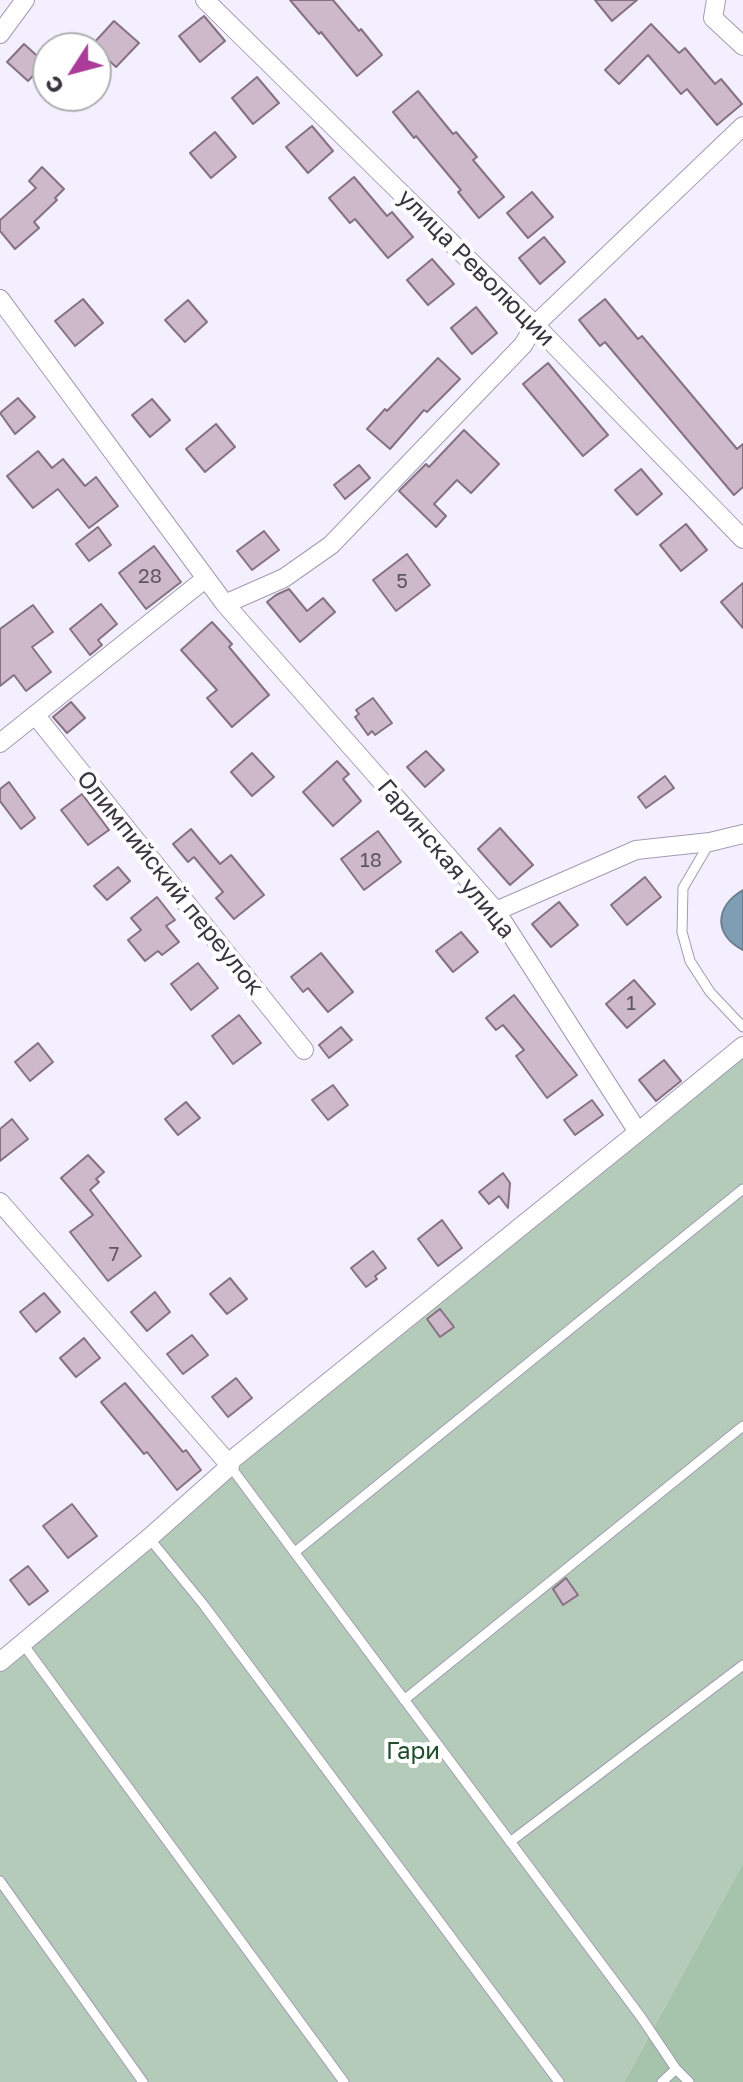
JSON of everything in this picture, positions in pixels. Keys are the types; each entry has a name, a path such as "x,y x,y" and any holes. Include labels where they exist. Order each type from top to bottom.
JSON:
{"street":[{"path":"0,34 25,0"},
{"name":"улица Революции","path":"205,0 535,325 743,539"},
{"path":"716,0 713,18 743,46"},
{"path":"225,604 284,578 331,545 523,345 535,325 743,126"},
{"name":"Гаринская улица","path":"0,299 225,604 496,911 638,1132"},
{"path":"0,743 205,579"},
{"name":"Олимпийский переулок","path":"36,716 304,1050"},
{"path":"496,911 636,850 710,842 743,834"},
{"path":"0,1662 149,1538 229,1464 743,1046"},
{"path":"0,1202 229,1464"}],"lane":[{"path":"710,842 683,888 682,932 690,961 710,992 743,1027"},
{"path":"295,1552 743,1189"},
{"path":"404,1700 743,1426"},
{"path":"229,1464 641,2017 676,2069 689,2082"},
{"path":"149,1538 203,1604 559,2082"},
{"path":"23,1644 344,2082"},
{"path":"510,1842 743,1665"},
{"path":"0,1881 143,2082"},
{"path":"662,2082 676,2069"}],"green space":[{"name":"Гари","path":"743,1057 743,1863 624,2082 0,2082 0,1658"},
{"path":"743,1863 743,2082 624,2082"}],"water":[{"path":"743,890 743,950 726,937 721,920 727,904"}],"building":[{"path":"290,0 333,0 382,55 357,76"},
{"path":"595,0 637,0 612,21"},
{"path":"204,16 225,41 200,62 179,36"},
{"path":"114,21 139,43 116,67 112,63 112,32 104,32"},
{"path":"651,24 679,53 685,48 715,84 721,79 742,104 717,125 687,89 681,94 648,55 619,84 605,70"},
{"path":"24,44 32,51 32,77 28,81 7,62"},
{"path":"257,77 279,103 253,124 232,98"},
{"path":"418,91 453,134 456,132 477,157 473,160 504,197 479,218 458,192 461,190 393,112"},
{"path":"312,126 333,151 308,173 286,147"},
{"path":"215,132 236,157 211,178 190,153"},
{"path":"42,167 64,189 34,222 39,228 15,249 0,231 0,220 36,188 29,181"},
{"path":"354,177 387,216 392,212 413,237 388,258 355,219 350,223 329,198"},
{"path":"532,192 553,217 528,238 507,213"},
{"path":"544,237 565,262 540,284 519,258"},
{"path":"432,259 454,284 428,305 407,280"},
{"path":"83,299 103,323 75,346 55,321"},
{"path":"605,299 638,339 642,336 737,449 743,444 743,487 734,495 605,342 600,346 579,320"},
{"path":"188,300 207,322 185,342 165,320"},
{"path":"476,307 497,333 472,354 451,328"},
{"path":"438,358 460,379 427,412 424,410 390,449 367,429"},
{"path":"548,363 608,435 583,456 523,384"},
{"path":"18,398 35,417 15,434 0,413"},
{"path":"152,399 170,420 150,437 132,415"},
{"path":"216,424 235,447 205,472 186,449"},
{"path":"464,430 499,464 471,493 457,480 434,504 446,516 436,527 399,491 426,464 429,467"},
{"path":"38,451 52,468 63,459 85,486 96,477 118,506 89,528 58,489 33,508 7,476"},
{"path":"359,465 370,478 345,499 334,485"},
{"path":"641,469 662,494 637,515 615,490"},
{"path":"686,524 707,550 681,571 660,545"},
{"path":"98,527 111,545 89,561 76,544"},
{"path":"264,531 279,550 252,570 237,551"},
{"path":"154,546 181,582 146,609 119,573"},
{"path":"407,554 430,585 396,611 373,580"},
{"path":"743,583 743,628 721,602"},
{"path":"289,589 307,611 323,598 335,612 300,642 267,602"},
{"path":"101,604 117,624 98,640 102,645 90,655 70,629"},
{"path":"33,605 53,632 32,647 51,672 26,691 14,675 0,686 0,629"},
{"path":"212,622 269,695 232,727 207,698 217,690 181,650"},
{"path":"373,698 392,723 375,735 372,731 368,735 355,717 359,714 356,710"},
{"path":"71,702 85,718 67,733 53,717"},
{"path":"426,751 444,770 425,787 407,767"},
{"path":"252,753 274,777 252,796 231,772"},
{"path":"337,761 349,774 343,779 361,801 333,826 303,792"},
{"path":"665,776 674,788 646,808 638,797"},
{"path":"9,782 35,818 21,829 0,801 0,789"},
{"path":"82,794 109,830 88,845 61,810"},
{"path":"500,828 533,865 510,885 478,849"},
{"path":"191,829 220,864 231,855 264,895 234,919 216,898 223,892 194,857 188,862 173,844"},
{"path":"378,831 401,862 364,890 341,859"},
{"path":"118,867 130,881 107,900 94,886"},
{"path":"645,877 661,897 627,925 611,905"},
{"path":"157,897 175,920 166,926 179,942 162,955 158,951 145,961 128,940 141,930 131,918"},
{"path":"559,902 578,925 551,947 532,924"},
{"path":"461,932 478,952 453,972 436,951"},
{"path":"321,953 353,992 328,1012 308,988 303,992 291,977"},
{"path":"198,963 218,988 191,1010 171,984"},
{"path":"634,980 655,1004 627,1028 606,1004"},
{"path":"514,995 577,1075 547,1098 516,1056 524,1050 503,1025 496,1030 486,1018"},
{"path":"239,1015 261,1043 233,1064 212,1036"},
{"path":"341,1027 352,1040 329,1058 319,1045"},
{"path":"38,1043 53,1062 30,1081 15,1062"},
{"path":"664,1060 681,1081 656,1101 639,1080"},
{"path":"333,1085 348,1105 328,1120 312,1100"},
{"path":"592,1100 603,1115 575,1135 564,1120"},
{"path":"186,1102 200,1118 178,1135 165,1119"},
{"path":"12,1119 28,1139 0,1161 0,1129"},
{"path":"88,1155 104,1172 90,1190 141,1256 108,1281 70,1232 93,1215 61,1178"},
{"path":"503,1173 510,1183 508,1208 499,1196 489,1204 479,1192"},
{"path":"442,1220 462,1248 438,1266 418,1239"},
{"path":"373,1251 386,1268 366,1287 351,1268"},
{"path":"230,1278 247,1299 227,1314 210,1294"},
{"path":"155,1292 170,1312 147,1331 131,1312"},
{"path":"44,1293 60,1312 36,1332 20,1312"},
{"path":"440,1309 454,1327 440,1337 427,1319"},
{"path":"192,1335 208,1355 183,1374 167,1354"},
{"path":"84,1338 100,1358 76,1377 60,1358"},
{"path":"236,1378 252,1398 228,1417 212,1397"},
{"path":"125,1383 201,1470 177,1490 101,1402"},
{"path":"72,1504 97,1536 68,1558 43,1526"},
{"path":"28,1566 48,1591 29,1605 10,1580"},
{"path":"566,1578 578,1595 563,1605 553,1589"}]}
